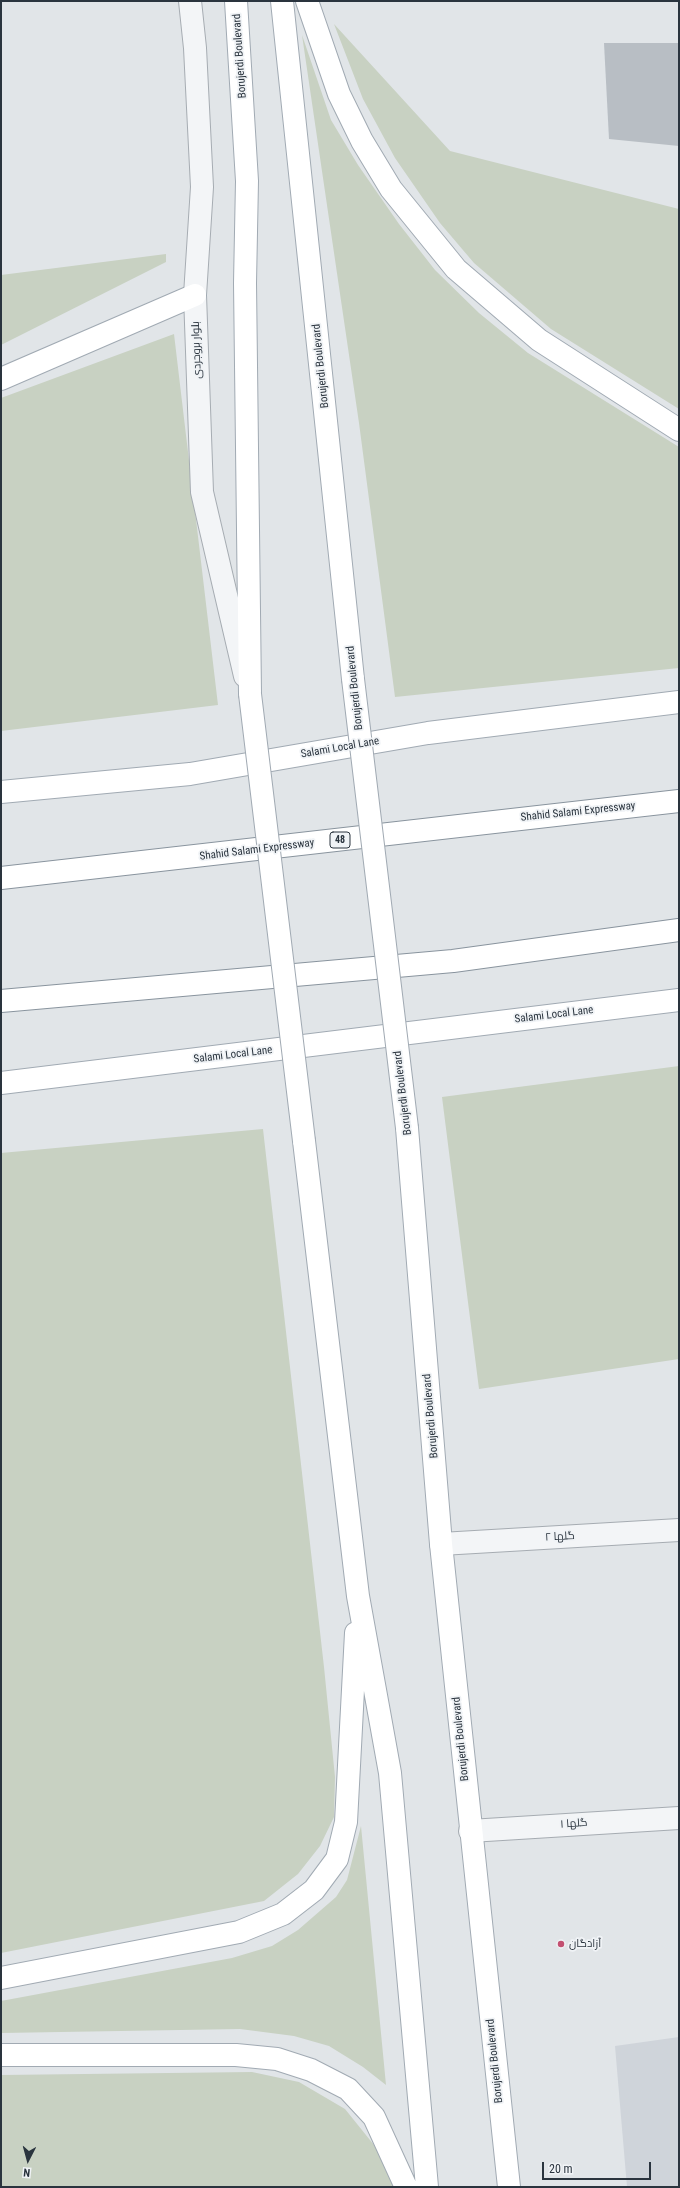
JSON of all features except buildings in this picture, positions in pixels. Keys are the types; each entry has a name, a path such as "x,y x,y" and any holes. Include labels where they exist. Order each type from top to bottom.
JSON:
{"main road":[{"name":"Borujerdi Boulevard","path":"236,1 247,181 244,283 250,694 358,1596 390,1773 427,2187"},
{"name":"Borujerdi Boulevard","path":"282,1 353,678 408,1128 441,1544 470,1831 509,2187"},
{"path":"307,1 339,94 362,141 391,189 456,270 538,340 679,430"},
{"path":"1,379 194,295"},
{"name":"Salami Local Lane","path":"1,792 190,774 428,733 679,702"},
{"name":"Shahid Salami Expressway","path":"1,878 679,801"},
{"path":"1,1001 453,961 679,930"},
{"name":"Salami Local Lane","path":"1,1083 679,1000"},
{"path":"1,1978 239,1932 283,1914 314,1890 337,1859 346,1822 358,1596"},
{"path":"1,2055 236,2055 277,2059 312,2070 348,2089 374,2117 406,2187"}],"street":[{"name":"بلوار بروجردی","path":"190,1 195,48 202,187 194,295 202,492 250,694"},
{"name":"گلها ۲","path":"441,1544 679,1530"},
{"name":"گلها ۱","path":"470,1831 679,1818"}],"shaded area":[{"path":"679,2037 679,2187 627,2187 615,2046"}],"green space":[{"path":"334,24 450,151 679,209 679,409 551,329 474,263 440,223 395,158 363,99"},
{"path":"302,35 331,120 358,165 399,224 435,270 479,313 528,353 679,447 679,668 395,697 359,423"},
{"path":"166,254 166,262 1,345 1,275"},
{"path":"174,334 218,705 1,731 1,398"},
{"path":"679,1066 679,1359 479,1389 442,1097"},
{"path":"263,1129 324,1667 335,1777 334,1817 320,1846 298,1874 264,1901 1,1953 1,1153"},
{"path":"361,1826 386,2085 363,2067 329,2046 294,2036 240,2029 1,2033 1,2001 232,1958 272,1946 298,1930 336,1897 347,1880"},
{"path":"252,2072 299,2082 345,2109 374,2145 393,2179 394,2187 1,2187 1,2075"}],"place":[{"name":"آزادگان","path":"561,1944"}]}
